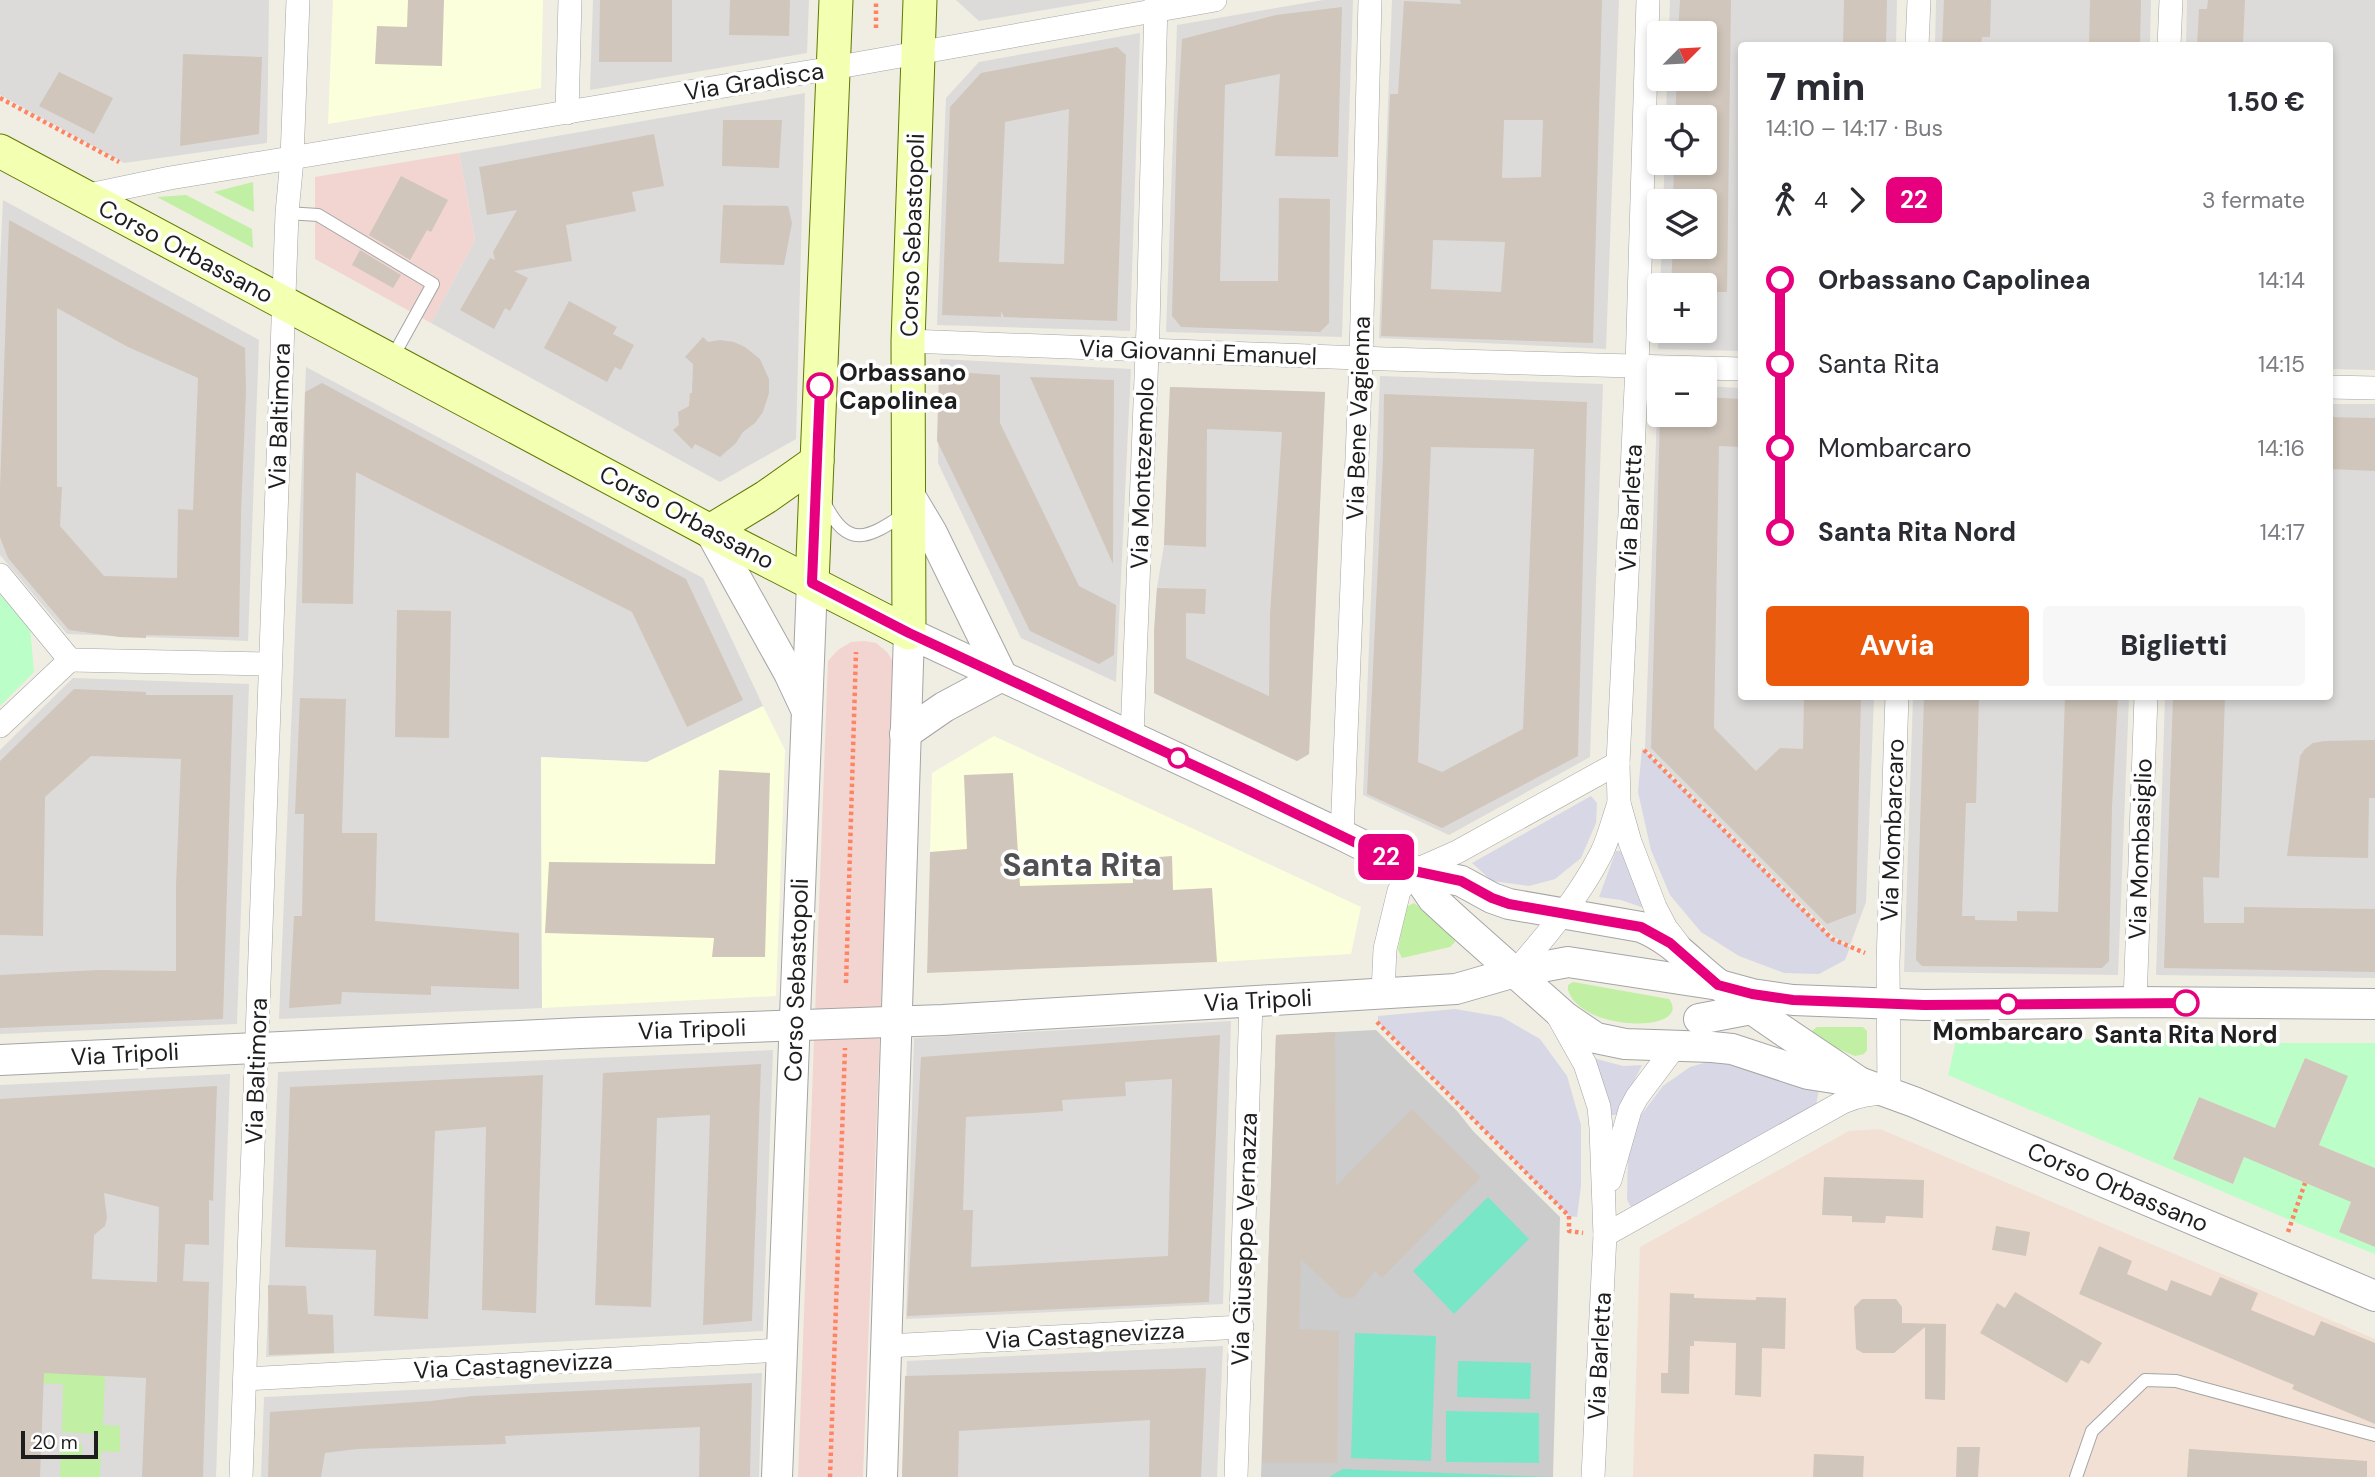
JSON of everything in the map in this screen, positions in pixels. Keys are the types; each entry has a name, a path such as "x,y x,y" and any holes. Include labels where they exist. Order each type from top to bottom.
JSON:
{"main road":[{"name":"Corso Sebastopoli","path":"812,583 836,0"},
{"name":"Corso Sebastopoli","path":"909,633 908,341 920,0"},
{"name":"Corso Orbassano","path":"0,150 710,531 909,633"},
{"path":"710,531 816,471"}],"street":[{"name":"Via Baltimora","path":"241,1477 283,303 298,0"},
{"path":"567,113 569,0"},
{"name":"Via Gradisca","path":"292,159 919,53 1155,6 1215,0"},
{"name":"Via Bene Vagienna","path":"1342,835 1361,358 1370,0"},
{"name":"Via Barletta","path":"1619,803 1618,757 1637,367 1648,0"},
{"path":"1917,42 1919,0"},
{"path":"2169,42 2171,0"},
{"name":"Via Montezemolo","path":"1132,736 1147,349 1155,6"},
{"name":"Corso Orbassano","path":"84,196 170,178 292,159"},
{"name":"Via Giovanni Emanuel","path":"908,341 1738,369"},
{"path":"2333,387 2375,388"},
{"path":"905,734 944,707 1002,676 932,533 907,501"},
{"path":"710,531 776,649 807,711"},
{"path":"0,575 70,660"},
{"name":"Corso Sebastopoli","path":"777,1477 812,583"},
{"name":"Corso Orbassano","path":"909,633 1414,871"},
{"name":"Corso Sebastopoli","path":"882,1477 909,633"},
{"path":"0,726 70,660 270,664"},
{"name":"Via Mombarcaro","path":"1889,1093 1888,963 1897,700"},
{"name":"Via Mombasiglio","path":"2136,1002 2146,700"},
{"path":"1373,993 1399,891 1414,871 1457,852 1618,757"},
{"path":"1515,972 1562,914 1601,853 1619,803"},
{"path":"1619,803 1630,842 1655,907 1666,928 1687,955 1718,985 1859,1082"},
{"path":"1414,871 1461,881 1509,904 1641,927 1655,932 1687,955"},
{"path":"1414,871 1433,899 1583,1031 1608,1042 1732,1049 1808,1074 1859,1082"},
{"name":"Via Tripoli","path":"0,1060 795,1024 943,1020 1456,989 1515,972 1568,962 1718,985 1752,994 1793,1000"},
{"path":"1604,1203 1630,1110 1676,1045 1699,1020 1718,985"},
{"name":"Via Barletta","path":"1545,1000 1572,1039 1593,1086 1601,1128 1605,1235 1593,1477"},
{"path":"1699,1020 1793,1000 1888,1004 2375,1004"},
{"name":"Via Giuseppe Vernazza","path":"1236,1477 1251,1001"},
{"name":"Corso Orbassano","path":"1859,1082 2375,1296"},
{"path":"1605,1235 1843,1102 1864,1094 1889,1093"},
{"name":"Via Castagnevizza","path":"887,1346 1242,1327"},
{"name":"Via Castagnevizza","path":"244,1379 782,1350"}],"lane":[{"path":"287,213 318,215 433,284 391,360"},
{"name":"Corso Sebastopoli","path":"816,471 835,523 853,535 873,533 907,501"},
{"path":"2076,1477 2092,1431 2145,1380 2176,1381 2375,1435"}],"path":[{"path":"876,0 876,28"},
{"path":"0,98 117,162 125,161"},
{"name":"Corso Sebastopoli","path":"846,984 856,652"},
{"path":"1618,757 1642,748 1832,939 1888,963"},
{"path":"1373,993 1365,1021 1378,1022 1569,1216 1569,1231 1605,1235"},
{"name":"Corso Sebastopoli","path":"830,1477 845,1047"},
{"path":"2280,1255 2305,1183"}],"shaded area":[{"path":"0,0 269,0 267,143 124,163 0,95"},
{"path":"333,0 543,0 541,88 328,124"},
{"path":"593,0 809,0 807,53 590,90"},
{"path":"956,0 1103,0 979,21"},
{"path":"1323,0 1353,0 1342,337 1166,332 1177,25"},
{"path":"1392,0 1619,0 1606,349 1379,338"},
{"path":"1670,0 1897,0 1896,42 1738,42 1738,351 1658,349 1658,343 1717,343 1717,273 1661,273 1661,259 1717,259 1717,189 1664,189 1664,175 1717,175 1717,105 1666,105 1667,91 1717,91 1717,21 1669,21"},
{"path":"1936,0 2151,0 2150,42 1935,42"},
{"path":"2187,0 2375,0 2375,370 2333,369 2333,42 2186,42"},
{"path":"1140,33 1130,331 937,325 946,98 979,62"},
{"path":"805,93 796,439 720,482 431,323 475,240 459,153"},
{"path":"459,153 475,240 431,323 315,259 315,177"},
{"path":"3,200 259,340 248,641 67,634 0,555 0,265"},
{"path":"940,359 1131,369 1116,682 1021,638 938,463"},
{"path":"306,367 703,578 763,706 647,762 541,757 542,1008 279,1019"},
{"path":"1380,376 1603,384 1590,757 1449,835 1363,795"},
{"path":"1170,387 1325,392 1309,754 1297,761 1154,693 1154,635 1157,588 1164,545"},
{"path":"1717,387 1738,388 1738,700 1874,700 1866,902 1850,945 1834,937 1645,748 1656,427 1717,427"},
{"path":"2333,404 2375,404 2375,978 2156,975 2165,700 2333,700"},
{"path":"851,642 876,643 887,652 894,663 863,1477 798,1477 828,661 838,650"},
{"path":"73,678 249,684 237,1024 0,1034 0,750"},
{"path":"1913,700 2129,700 2118,975 1904,972"},
{"path":"763,706 785,750 776,996 542,1008 541,757 647,762"},
{"path":"994,736 1361,907 1351,954 927,973 932,773"},
{"path":"1642,748 1832,939 1850,947 1845,960 1819,974 1784,973 1739,956 1701,932 1670,895 1651,850 1638,792"},
{"path":"1591,796 1597,803 1596,823 1581,858 1555,879 1529,886 1492,881 1472,863"},
{"path":"1616,851 1622,851 1644,908 1621,900 1599,897"},
{"path":"1455,1009 1502,1017 1540,1039 1567,1076 1581,1125 1581,1186 1577,1217 1569,1216 1378,1022 1378,1016"},
{"path":"1231,1021 1223,1304 906,1319 914,1038"},
{"path":"1376,1030 1560,1217 1553,1477 1261,1477 1276,1035"},
{"path":"773,1050 763,1331 266,1357 278,1072"},
{"path":"1593,1058 1623,1066 1642,1065 1617,1115 1611,1115 1608,1096"},
{"path":"1717,1059 1819,1090 1816,1105 1637,1217 1627,1200 1628,1157 1641,1115 1663,1086 1690,1067"},
{"path":"230,1074 216,1477 0,1477 0,1085"},
{"path":"1880,1129 2375,1339 2375,1477 1633,1477 1640,1247 1849,1131"},
{"path":"1223,1346 1217,1477 902,1477 907,1361"},
{"path":"762,1373 759,1477 261,1477 264,1397"}],"green space":[{"path":"253,182 254,212 214,192"},
{"path":"186,195 252,229 253,248 157,197"},
{"path":"0,595 30,628 34,672 0,706"},
{"path":"1414,903 1454,935 1455,942 1450,947 1402,958 1398,950 1406,907"},
{"path":"1573,982 1669,999 1672,1010 1666,1018 1651,1022 1612,1021 1577,1004 1568,990 1568,985"},
{"path":"1817,1027 1863,1027 1867,1031 1867,1050 1864,1054 1855,1056 1815,1039 1812,1031"},
{"path":"1957,1037 2375,1043 2375,1168 2319,1145 2348,1076 2305,1058 2275,1128 2199,1097 2173,1159 2233,1184 2244,1157 2351,1202 2339,1232 2375,1247 2375,1254 1948,1075"},
{"path":"1488,1197 1529,1239 1454,1314 1413,1271"},
{"path":"1355,1333 1436,1336 1431,1461 1351,1458"},
{"path":"1458,1361 1531,1363 1530,1399 1457,1397"},
{"path":"0,1371 105,1375 103,1425 120,1426 120,1452 101,1451 100,1477 60,1477 61,1443 82,1444 82,1455 95,1455 96,1434 62,1432 63,1384 0,1382"},
{"path":"1446,1411 1539,1413 1539,1463 1446,1462"},
{"path":"1343,1469 1553,1477 1329,1477"}],"building":[{"path":"408,0 444,0 442,66 375,64 377,26 407,27"},
{"path":"600,0 672,0 672,62 599,62"},
{"path":"730,0 790,0 789,36 729,35"},
{"path":"1460,0 1602,0 1593,343 1381,336 1390,94 1398,94 1404,1 1461,4","holes":["1504,120 1543,120 1541,177 1502,178","1433,240 1505,242 1501,292 1431,289"]},
{"path":"1680,0 1731,0 1727,292 1717,292 1717,273 1672,273 1672,259 1717,259 1717,189 1673,189 1674,175 1717,175 1717,105 1676,105 1676,91 1717,91 1717,21 1679,21"},
{"path":"1844,0 1887,0 1886,42 1843,42"},
{"path":"1944,0 1991,0 1990,37 1982,37 1981,42 1942,42"},
{"path":"2090,0 2141,0 2140,42 2089,42"},
{"path":"2208,0 2245,0 2243,42 2197,42 2199,9 2207,9"},
{"path":"1342,7 1338,157 1275,156 1280,74 1225,85 1220,281 1278,281 1279,198 1330,199 1329,323 1320,332 1181,327 1172,316 1182,39 1276,15"},
{"path":"1117,47 1126,55 1117,321 1004,317 1001,311 1001,317 942,315 950,107 981,73","holes":["1069,109 1064,264 999,262 1005,122"]},
{"path":"183,54 262,57 259,134 180,146"},
{"path":"59,72 113,98 94,134 39,106"},
{"path":"723,120 782,120 779,168 722,166"},
{"path":"654,134 664,186 632,192 636,211 566,225 572,261 514,271 528,278 510,311 505,308 494,329 460,310 490,258 495,260 493,252 517,210 487,215 479,167"},
{"path":"401,176 448,200 431,232 427,230 410,260 369,235"},
{"path":"723,205 788,206 792,223 784,265 720,263"},
{"path":"9,220 245,348 239,637 119,637 69,630 8,558 0,537","holes":["57,308 128,347 198,378 193,510 178,509 177,578 104,576 60,526 62,487 57,487"]},
{"path":"360,250 401,275 393,288 352,265"},
{"path":"569,301 617,327 613,334 634,345 621,370 615,367 607,382 544,348"},
{"path":"703,337 708,342 720,340 745,347 760,359 769,379 769,393 763,412 720,457 695,444 692,449 673,430 679,425 678,412 689,406 692,393 693,364 685,357"},
{"path":"939,371 1000,375 1000,423 1079,586 1116,605 1114,655 1099,664 1030,631 937,441"},
{"path":"1030,377 1114,380 1113,564"},
{"path":"322,383 686,579 743,700 687,727 632,612 356,472 353,604 302,603 305,392"},
{"path":"1170,387 1325,392 1309,754 1297,761 1154,693 1157,588 1206,589 1205,614 1186,613 1186,658 1269,696 1270,614 1282,432 1207,429 1206,547 1164,545"},
{"path":"1384,394 1587,402 1578,756 1442,828 1367,794","holes":["1431,447 1534,449 1523,729 1442,772 1418,762"]},
{"path":"1717,398 1738,399 1738,447 1719,446 1714,728 1756,771 1780,748 1803,749 1804,700 1861,700 1856,913 1827,924 1651,748 1660,427 1717,427"},
{"path":"2333,417 2375,418 2375,471 2333,469"},
{"path":"397,610 451,611 449,738 395,737"},
{"path":"74,689 146,692 146,695 233,695 223,1019 0,1028 0,975 98,970 176,971 181,759 91,756 45,797 43,936 0,935 0,761"},
{"path":"300,698 346,699 342,833 377,833 375,921 519,933 519,989 431,986 431,995 342,992 341,1004 289,1008 294,916 302,916 304,814 295,814"},
{"path":"1924,700 1979,700 1976,803 1966,803 1962,916 1975,916 1975,920 2017,921 2017,911 2058,912 2065,700 2118,700 2112,807 2109,961 2102,968 1922,966 1916,960"},
{"path":"2173,700 2225,700 2219,878 2203,877 2204,923 2244,923 2244,907 2375,909 2375,972 2164,968"},
{"path":"2375,740 2375,798 2369,798 2368,858 2287,856 2300,756 2305,749 2313,743 2324,741"},
{"path":"719,770 770,773 765,957 712,957 714,938 545,933 549,862 715,864"},
{"path":"1013,773 1020,886 1133,883 1132,859 1172,856 1173,890 1212,888 1217,962 927,973 930,852 967,849 964,775"},
{"path":"1335,1032 1336,1186 1412,1109 1481,1177 1382,1278 1375,1271 1354,1297 1342,1298 1301,1259 1299,1329 1339,1331 1337,1463 1262,1463 1276,1035"},
{"path":"1220,1035 1209,1302 907,1316 921,1057","holes":["1172,1079 1168,1256 971,1267 973,1210 963,1210 966,1117 1063,1111 1062,1100 1126,1096 1125,1082"]},
{"path":"2305,1058 2348,1076 2319,1145 2375,1168 2375,1247 2339,1232 2351,1202 2244,1157 2233,1184 2173,1159 2199,1097 2275,1128"},
{"path":"761,1064 752,1321 703,1325 710,1115 657,1118 651,1307 595,1305 603,1073"},
{"path":"543,1075 536,1313 482,1310 486,1127 435,1131 428,1319 374,1316 376,1250 285,1247 290,1087"},
{"path":"217,1086 213,1201 209,1200 209,1245 185,1244 183,1281 209,1282 203,1477 142,1477 146,1378 44,1373 40,1477 0,1477 0,1099","holes":["104,1193 159,1207 157,1282 92,1279 94,1235 105,1226 107,1218"]},
{"path":"1824,1177 1924,1180 1923,1218 1886,1216 1885,1223 1852,1222 1852,1216 1822,1215"},
{"path":"1996,1226 2030,1232 2026,1256 1992,1250"},
{"path":"2099,1246 2132,1261 2127,1274 2167,1291 2171,1280 2211,1296 2220,1277 2258,1293 2251,1310 2314,1336 2321,1321 2375,1343 2375,1424 2292,1389 2294,1385 2079,1294"},
{"path":"268,1285 306,1286 308,1314 333,1315 334,1353 269,1355"},
{"path":"2015,1292 2102,1343 2089,1364 2081,1360 2067,1383 1980,1333 1997,1303 2005,1308"},
{"path":"1670,1293 1694,1294 1694,1298 1786,1298 1785,1349 1762,1348 1761,1397 1735,1395 1736,1343 1694,1341 1694,1346 1690,1346 1689,1394 1661,1393 1661,1373 1668,1373"},
{"path":"1862,1299 1896,1299 1902,1307 1902,1323 1946,1324 1945,1400 1925,1399 1925,1327 1894,1353 1863,1353 1856,1349 1854,1307"},
{"path":"1206,1368 1201,1477 1149,1477 1150,1420 959,1431 958,1477 902,1477 905,1376"},
{"path":"752,1383 750,1477 699,1477 700,1427 505,1436 506,1444 357,1449 325,1453 321,1477 268,1477 270,1412 472,1396"},
{"path":"1957,1447 1980,1447 1978,1477 1956,1477"},
{"path":"2189,1449 2367,1461 2367,1477 2187,1477"},
{"path":"1814,1454 1864,1456 1863,1477 1813,1477"}],"bus line":[{"name":"22","path":"820,386 812,583 909,633 1414,871 1461,881 1509,904 1641,927 1655,932 1687,955 1718,985 1752,994 1793,1000 1924,1005 2186,1003"}],"place":[{"name":"Orbassano Capolinea","path":"820,386"},
{"name":"Santa Rita Nord","path":"2186,1003"},
{"name":"Mombarcaro","path":"2008,1004"}],"district":[{"name":"Santa Rita","path":"1082,865"}]}
